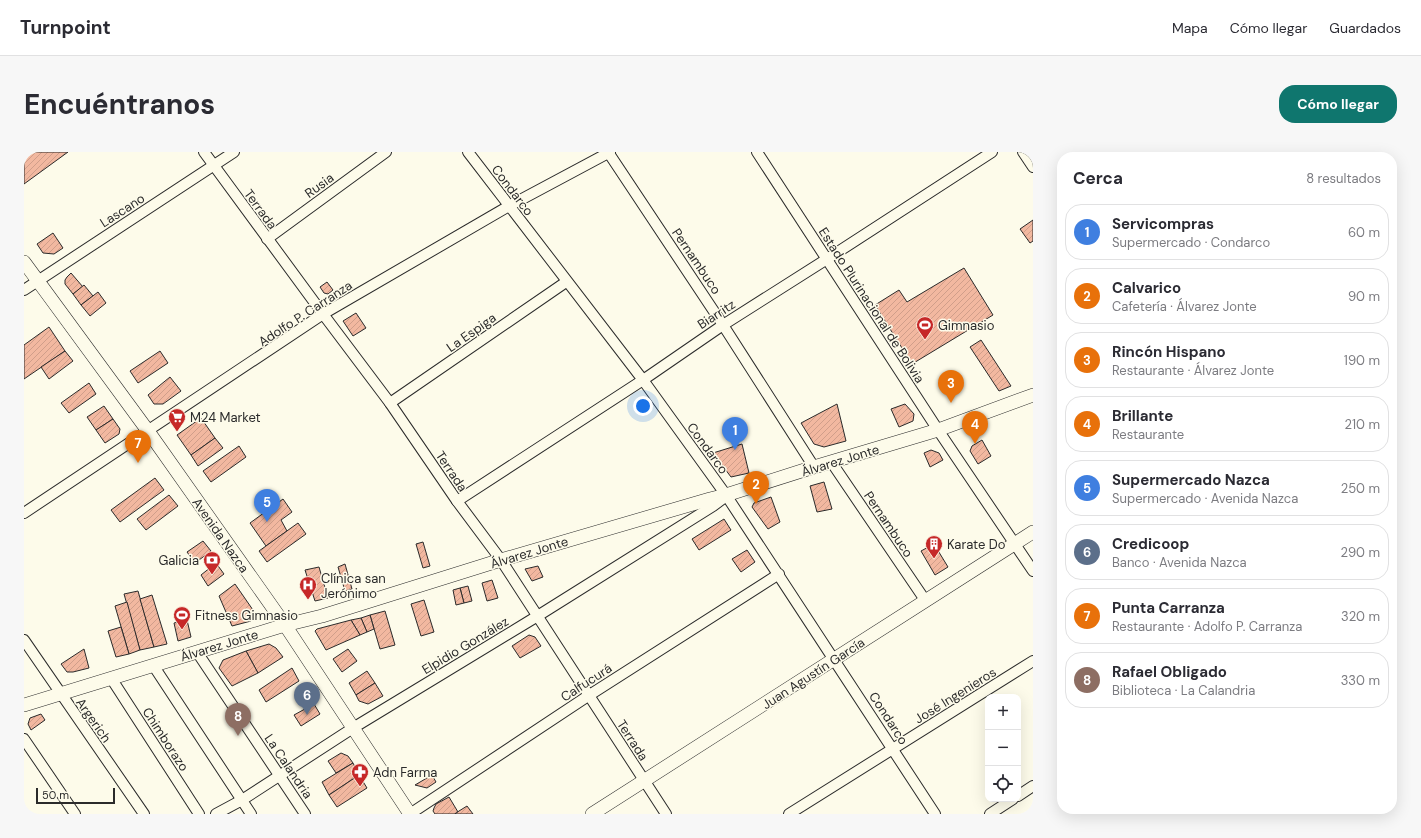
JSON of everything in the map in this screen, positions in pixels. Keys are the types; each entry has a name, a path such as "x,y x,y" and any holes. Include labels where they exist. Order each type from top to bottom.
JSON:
{"street":[{"name":"Terrada","path":"204,152 390,403 457,501 501,560 536,617 666,814"},
{"name":"Lascano","path":"24,290 234,152"},
{"name":"Rusia","path":"267,239 386,152"},
{"name":"Condarco","path":"468,152 566,282 643,380 726,495 935,814"},
{"name":"Adolfo P. Carranza","path":"24,513 323,314 509,206 609,152"},
{"name":"Pernambuco","path":"609,152 723,324 814,467"},
{"name":"Estado Plurinacional de Bolivia","path":"757,152 938,430 1033,571"},
{"name":"Biarritz","path":"457,501 643,380 723,324 827,260 992,152"},
{"path":"1023,152 1033,167"},
{"name":"Avenida Nazca","path":"24,262 148,431 285,625 410,814"},
{"name":"La Espiga","path":"390,403 566,282"},
{"name":"Álvarez Jonte","path":"24,706 153,665 285,625 322,616 501,560 726,495 814,467 832,463 938,430 1033,395"},
{"name":"Pernambuco","path":"832,463 925,600"},
{"name":"Elpidio González","path":"216,814 242,800 353,728 536,617 707,510 726,495"},
{"name":"Juan Agustín García","path":"592,814 1033,532"},
{"name":"Calfucurá","path":"410,814 588,696 778,574"},
{"name":"Argerich","path":"24,640 144,814"},
{"name":"La Calandria","path":"197,652 305,814"},
{"name":"José Ingenieros","path":"790,814 894,750 1033,661"},
{"path":"153,665 251,814"},
{"name":"Chimborazo","path":"112,678 199,814"},
{"path":"24,739 75,814"},
{"path":"1021,794 1033,786"},
{"path":"990,814 1008,802"}],"building":[{"path":"24,152 68,152 24,184"},
{"path":"1033,220 1033,241 1030,243 1020,229"},
{"path":"53,233 63,248 54,254 43,253 37,244"},
{"name":"Gimnasio","path":"964,268 993,315 912,364 875,305 899,290 907,302"},
{"path":"71,273 83,287 73,294 65,284 65,280"},
{"path":"327,282 333,290 328,294 324,293 320,287"},
{"path":"84,285 93,296 81,305 73,294"},
{"path":"98,292 106,303 90,316 81,305"},
{"path":"356,313 366,328 353,336 343,321"},
{"path":"49,327 65,351 24,379 24,345"},
{"path":"981,340 1011,386 999,391 970,347"},
{"path":"65,351 73,361 49,379 41,367"},
{"path":"160,351 168,363 138,383 130,371"},
{"path":"170,377 181,391 163,404 154,404 148,395"},
{"path":"89,383 96,394 69,413 61,403"},
{"path":"837,404 846,441 824,447 814,444 801,423"},
{"path":"905,404 914,414 913,421 899,427 891,409"},
{"path":"104,406 113,419 96,430 87,417"},
{"path":"201,418 215,438 191,455 177,435"},
{"path":"113,419 120,429 119,434 105,443 96,430"},
{"path":"215,438 223,448 198,466 191,455"},
{"path":"982,440 991,456 978,464 970,451 972,446"},
{"path":"742,444 749,473 731,477 713,453"},
{"path":"239,446 246,457 211,482 203,471"},
{"path":"931,450 939,453 943,460 930,467 924,453"},
{"path":"155,478 164,490 120,522 111,510"},
{"path":"824,482 832,509 817,512 810,486"},
{"path":"169,495 178,506 146,530 137,519"},
{"path":"771,497 780,522 768,529 752,507 754,503"},
{"path":"283,499 292,512 281,520 287,531 266,546 250,523"},
{"path":"724,519 731,530 699,550 692,539"},
{"path":"298,523 306,534 267,562 259,551"},
{"path":"203,541 211,551 195,563 187,552"},
{"path":"423,542 430,566 423,568 416,544"},
{"name":"Karate Do","path":"934,544 948,567 935,575 921,551"},
{"path":"747,550 755,562 741,572 732,559"},
{"name":"Galicia","path":"216,563 224,574 208,586 201,575"},
{"path":"345,564 352,589 345,591 338,567"},
{"path":"538,566 543,577 532,581 525,569"},
{"path":"319,567 328,598 315,601 305,570"},
{"path":"492,580 498,598 487,601 482,583"},
{"path":"235,584 253,610 249,620 251,621 232,626 219,596"},
{"path":"468,586 472,601 464,603 460,588"},
{"path":"460,588 464,603 456,605 453,590"},
{"path":"138,591 154,647 140,650 124,594"},
{"path":"152,595 167,644 154,647 140,599"},
{"path":"424,600 434,632 421,636 411,604"},
{"path":"127,602 140,650 129,654 115,606"},
{"path":"385,611 395,645 380,649 370,615"},
{"path":"370,615 374,629 367,632 361,618"},
{"path":"361,618 367,632 360,635 351,620"},
{"name":"Fitness Gimnasio","path":"187,620 191,637 178,641 174,623"},
{"path":"351,620 360,635 326,650 315,631 317,629"},
{"path":"121,627 129,654 116,657 108,631"},
{"path":"529,635 535,637 541,646 520,658 512,646"},
{"path":"269,644 276,648 283,657 258,673 246,651"},
{"path":"84,649 89,668 67,672 61,664"},
{"path":"348,649 357,661 342,672 333,659"},
{"path":"246,651 258,673 232,686 219,668 223,660"},
{"path":"292,668 299,681 266,702 259,690"},
{"path":"367,671 375,683 356,695 349,683"},
{"path":"375,683 383,696 368,704 359,701 356,695"},
{"path":"314,704 320,714 301,726 294,715"},
{"path":"41,714 45,720 31,730 28,724 30,718"},
{"path":"341,753 348,756 353,763 336,773 328,761"},
{"path":"353,763 359,775 329,795 322,782"},
{"path":"359,775 367,788 337,807 329,795"},
{"path":"432,775 436,782 427,788 415,785"},
{"path":"449,797 458,812 455,814 435,814 433,811 436,804"},
{"path":"467,806 473,814 455,814 459,811"}],"place":[{"name":"Gimnasio","path":"925,340"},
{"name":"Rincón Hispano","path":"951,403"},
{"name":"M24 Market","path":"177,432"},
{"name":"Brillante","path":"975,444"},
{"name":"Servicompras","path":"735,450"},
{"name":"Punta Carranza","path":"138,463"},
{"name":"Calvarico","path":"756,504"},
{"name":"Supermercado Nazca","path":"267,522"},
{"name":"Karate Do","path":"934,559"},
{"name":"Galicia","path":"212,575"},
{"name":"Clínica san Jerónimo","path":"308,600"},
{"name":"Fitness Gimnasio","path":"182,630"},
{"name":"Credicoop","path":"307,715"},
{"name":"Rafael Obligado","path":"238,736"},
{"name":"Adn Farma","path":"360,787"}]}
